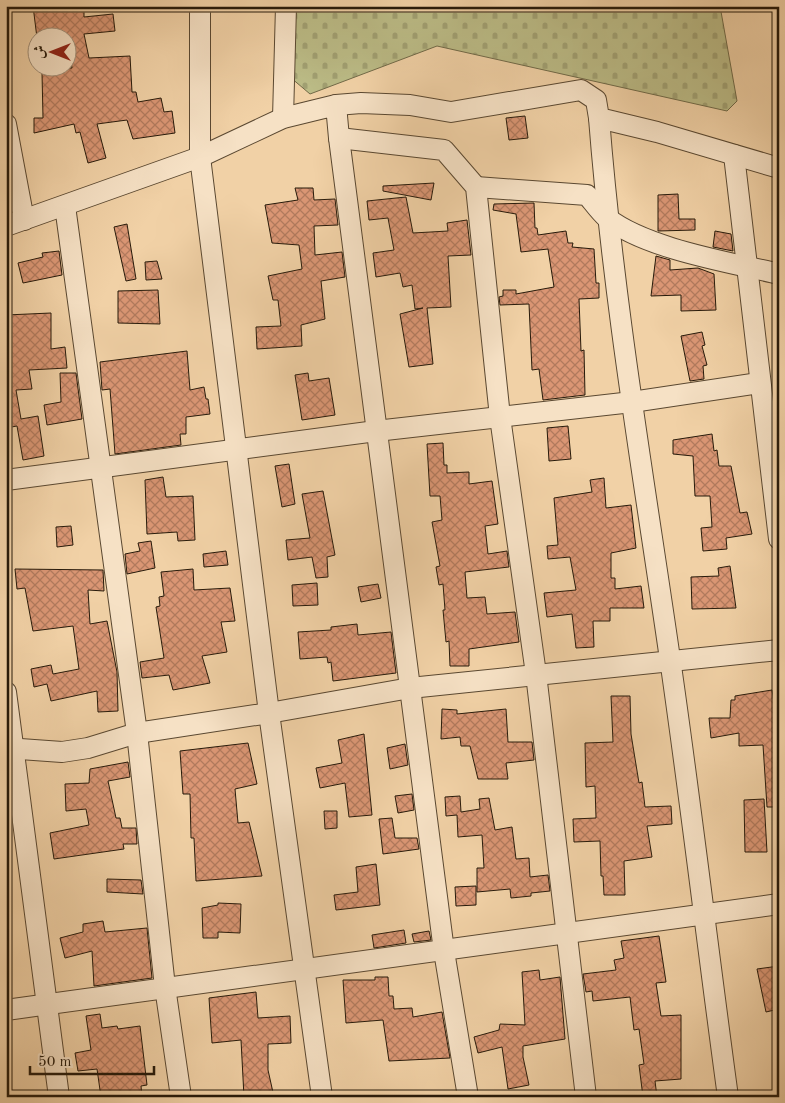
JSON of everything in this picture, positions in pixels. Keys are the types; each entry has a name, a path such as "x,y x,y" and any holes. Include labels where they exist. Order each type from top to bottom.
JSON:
{"street":[{"path":"200,6 200,157 269,714 322,1097"},
{"path":"283,118 286,6"},
{"path":"6,124 15,223 200,157 283,118 336,105 361,102 451,112 580,90 596,100 607,218 632,402 671,662 728,1097"},
{"path":"336,105 338,138 444,951 468,1097"},
{"path":"599,118 779,168"},
{"path":"338,138 444,150 476,187 500,417 536,674 586,1097"},
{"path":"734,155 759,383 779,539"},
{"path":"476,187 586,195 607,218 647,238 670,246 779,274"},
{"path":"65,206 137,733 165,987 181,1097"},
{"path":"6,480 376,432 632,402 759,383"},
{"path":"10,748 39,752 62,752 88,748 137,733 269,714 410,688 779,650"},
{"path":"6,692 10,748 59,1097"},
{"path":"6,1010 779,904"}],"green space":[{"path":"296,6 720,6 737,101 727,111 437,46 310,94 290,77"}],"building":[{"path":"33,6 84,6 84,17 113,14 115,31 84,34 89,58 130,56 132,92 136,92 138,102 161,98 164,112 172,111 175,133 133,139 127,120 97,124 106,158 88,163 80,132 76,133 74,124 34,133 34,118 43,118 42,78 78,78 78,28 36,28"},
{"path":"525,116 528,138 509,140 506,118"},
{"path":"434,183 431,200 383,191 383,186"},
{"path":"295,188 313,188 314,200 335,199 338,225 314,226 315,255 342,252 345,277 321,281 325,319 301,325 302,346 257,349 256,327 281,326 278,300 273,300 268,276 302,269 299,245 272,243 265,205 298,200"},
{"path":"678,194 679,219 695,219 695,230 658,231 658,195"},
{"path":"406,197 413,233 448,231 447,223 467,220 471,255 448,256 451,307 427,308 433,364 409,367 400,314 423,308 415,309 412,285 403,287 400,273 376,277 373,253 394,250 388,218 369,220 367,201"},
{"path":"534,203 535,228 537,228 538,235 566,231 568,243 573,243 572,247 594,249 596,283 599,283 599,298 579,299 581,351 584,350 585,395 543,400 539,369 532,370 529,304 500,305 499,297 503,296 503,290 516,290 516,294 554,287 548,249 521,252 516,214 493,210 494,204"},
{"path":"127,224 136,279 126,281 114,227"},
{"path":"715,231 731,234 733,251 713,247"},
{"path":"59,251 62,275 23,283 18,263 43,257 42,253"},
{"path":"656,256 670,260 670,270 698,268 714,274 716,310 681,311 681,295 651,296"},
{"path":"157,261 162,279 146,280 145,262"},
{"path":"158,290 160,324 118,323 118,291"},
{"path":"51,313 51,349 65,347 67,368 29,370 32,389 16,390 21,419 38,416 44,456 23,460 17,426 6,428 6,315"},
{"path":"702,332 705,345 702,346 707,365 703,366 704,379 690,381 681,336"},
{"path":"187,351 190,390 204,387 210,414 186,417 186,434 180,434 181,445 115,454 110,389 102,390 100,362"},
{"path":"60,373 76,373 82,419 47,425 44,405 61,402"},
{"path":"308,373 309,381 329,378 335,415 302,420 295,375"},
{"path":"568,426 571,459 549,461 547,428"},
{"path":"712,434 714,451 717,450 719,466 731,466 740,513 747,512 752,534 726,538 727,549 703,551 701,528 712,527 710,496 695,496 693,456 673,454 673,440"},
{"path":"443,443 444,465 447,465 447,473 469,472 469,484 492,481 498,524 485,526 488,554 507,551 509,567 465,572 467,598 485,597 487,614 515,612 519,642 469,649 469,666 450,666 449,641 446,642 443,610 445,610 443,584 439,585 436,567 440,566 432,522 442,520 440,496 430,496 427,444"},
{"path":"289,464 295,504 282,507 275,466"},
{"path":"163,477 166,497 193,496 195,540 178,541 177,532 147,534 145,480"},
{"path":"604,478 606,508 631,505 636,548 611,553 611,578 615,578 615,589 641,586 644,608 610,608 610,621 593,621 594,647 576,648 572,614 547,617 544,593 576,590 570,557 548,559 547,546 558,545 554,498 592,492 590,480"},
{"path":"323,491 335,555 327,557 328,577 316,578 312,557 288,560 286,540 310,538 302,494"},
{"path":"71,526 73,545 57,547 56,527"},
{"path":"151,541 155,568 127,574 125,554 140,551 138,543"},
{"path":"226,551 228,565 204,567 203,554"},
{"path":"730,566 736,608 692,609 691,577 719,576 718,568"},
{"path":"15,569 103,570 104,591 88,590 90,624 107,621 117,672 118,711 98,712 97,691 51,701 47,684 34,687 31,669 51,665 53,674 79,669 73,626 33,631 25,588 17,589"},
{"path":"193,569 194,590 230,588 235,621 221,622 227,652 202,656 210,683 173,690 169,675 142,678 140,662 164,658 156,607 160,606 159,597 164,596 161,572"},
{"path":"317,583 318,605 293,606 292,585"},
{"path":"378,584 381,598 361,602 358,587"},
{"path":"357,624 358,635 391,632 396,673 333,681 331,662 328,663 327,657 300,659 298,632 331,630 331,627"},
{"path":"772,690 775,709 779,708 779,807 767,807 763,745 739,746 739,733 711,738 709,718 730,718 731,700 735,700 735,696"},
{"path":"611,696 630,696 631,734 639,783 642,782 645,807 671,806 672,824 647,826 652,857 624,861 625,895 604,895 603,876 601,876 600,841 574,842 573,819 596,818 595,786 586,787 585,743 613,742"},
{"path":"442,709 457,710 457,714 506,709 508,742 532,742 534,760 506,763 508,779 478,779 470,746 461,746 460,737 441,739"},
{"path":"364,734 372,815 349,817 345,783 320,788 316,768 342,763 338,740"},
{"path":"248,743 257,784 235,789 238,823 249,822 262,876 196,881 194,838 191,838 190,794 183,794 180,751"},
{"path":"405,744 408,765 390,769 387,748"},
{"path":"128,762 130,777 108,781 116,818 120,818 122,828 136,828 137,844 123,844 124,849 54,859 50,833 89,825 86,809 66,811 65,784 89,783 90,769"},
{"path":"412,794 414,810 398,813 395,796"},
{"path":"460,796 461,812 480,809 479,799 489,798 495,830 512,827 516,859 529,858 530,877 548,875 550,891 531,893 531,896 511,898 510,889 477,892 477,868 484,868 482,835 458,837 457,815 446,816 445,797"},
{"path":"764,799 767,852 745,852 744,800"},
{"path":"324,811 337,811 337,828 325,829"},
{"path":"392,818 395,838 417,838 419,849 383,854 379,819"},
{"path":"376,864 380,905 336,910 334,895 358,892 356,867"},
{"path":"107,879 141,880 143,894 107,892"},
{"path":"476,886 476,905 456,906 455,887"},
{"path":"218,903 241,904 240,933 218,932 218,938 203,938 202,908 218,905"},
{"path":"103,921 105,932 147,928 152,978 94,986 92,951 65,958 60,938 83,932 83,924"},
{"path":"404,930 406,943 374,948 372,935"},
{"path":"429,931 431,940 414,942 412,934"},
{"path":"659,936 666,982 656,983 661,1016 681,1015 681,1079 655,1081 657,1097 643,1097 639,1065 644,1064 639,1029 634,1030 630,997 593,1001 592,991 586,992 583,974 616,970 614,960 624,958 621,941"},
{"path":"779,966 779,1009 766,1012 757,969"},
{"path":"539,970 540,980 560,977 565,1039 523,1046 523,1057 529,1085 508,1089 502,1047 478,1053 474,1037 499,1030 500,1024 525,1025 522,972"},
{"path":"375,977 388,977 389,996 393,996 394,1009 412,1008 413,1017 442,1012 450,1058 389,1061 383,1020 346,1023 343,980 375,980"},
{"path":"256,992 258,1018 290,1016 291,1043 268,1044 268,1070 274,1097 244,1097 241,1040 212,1043 209,998"},
{"path":"100,1014 102,1028 117,1026 118,1029 140,1026 147,1085 141,1086 142,1097 101,1097 97,1069 78,1071 75,1053 91,1050 86,1016"}]}
